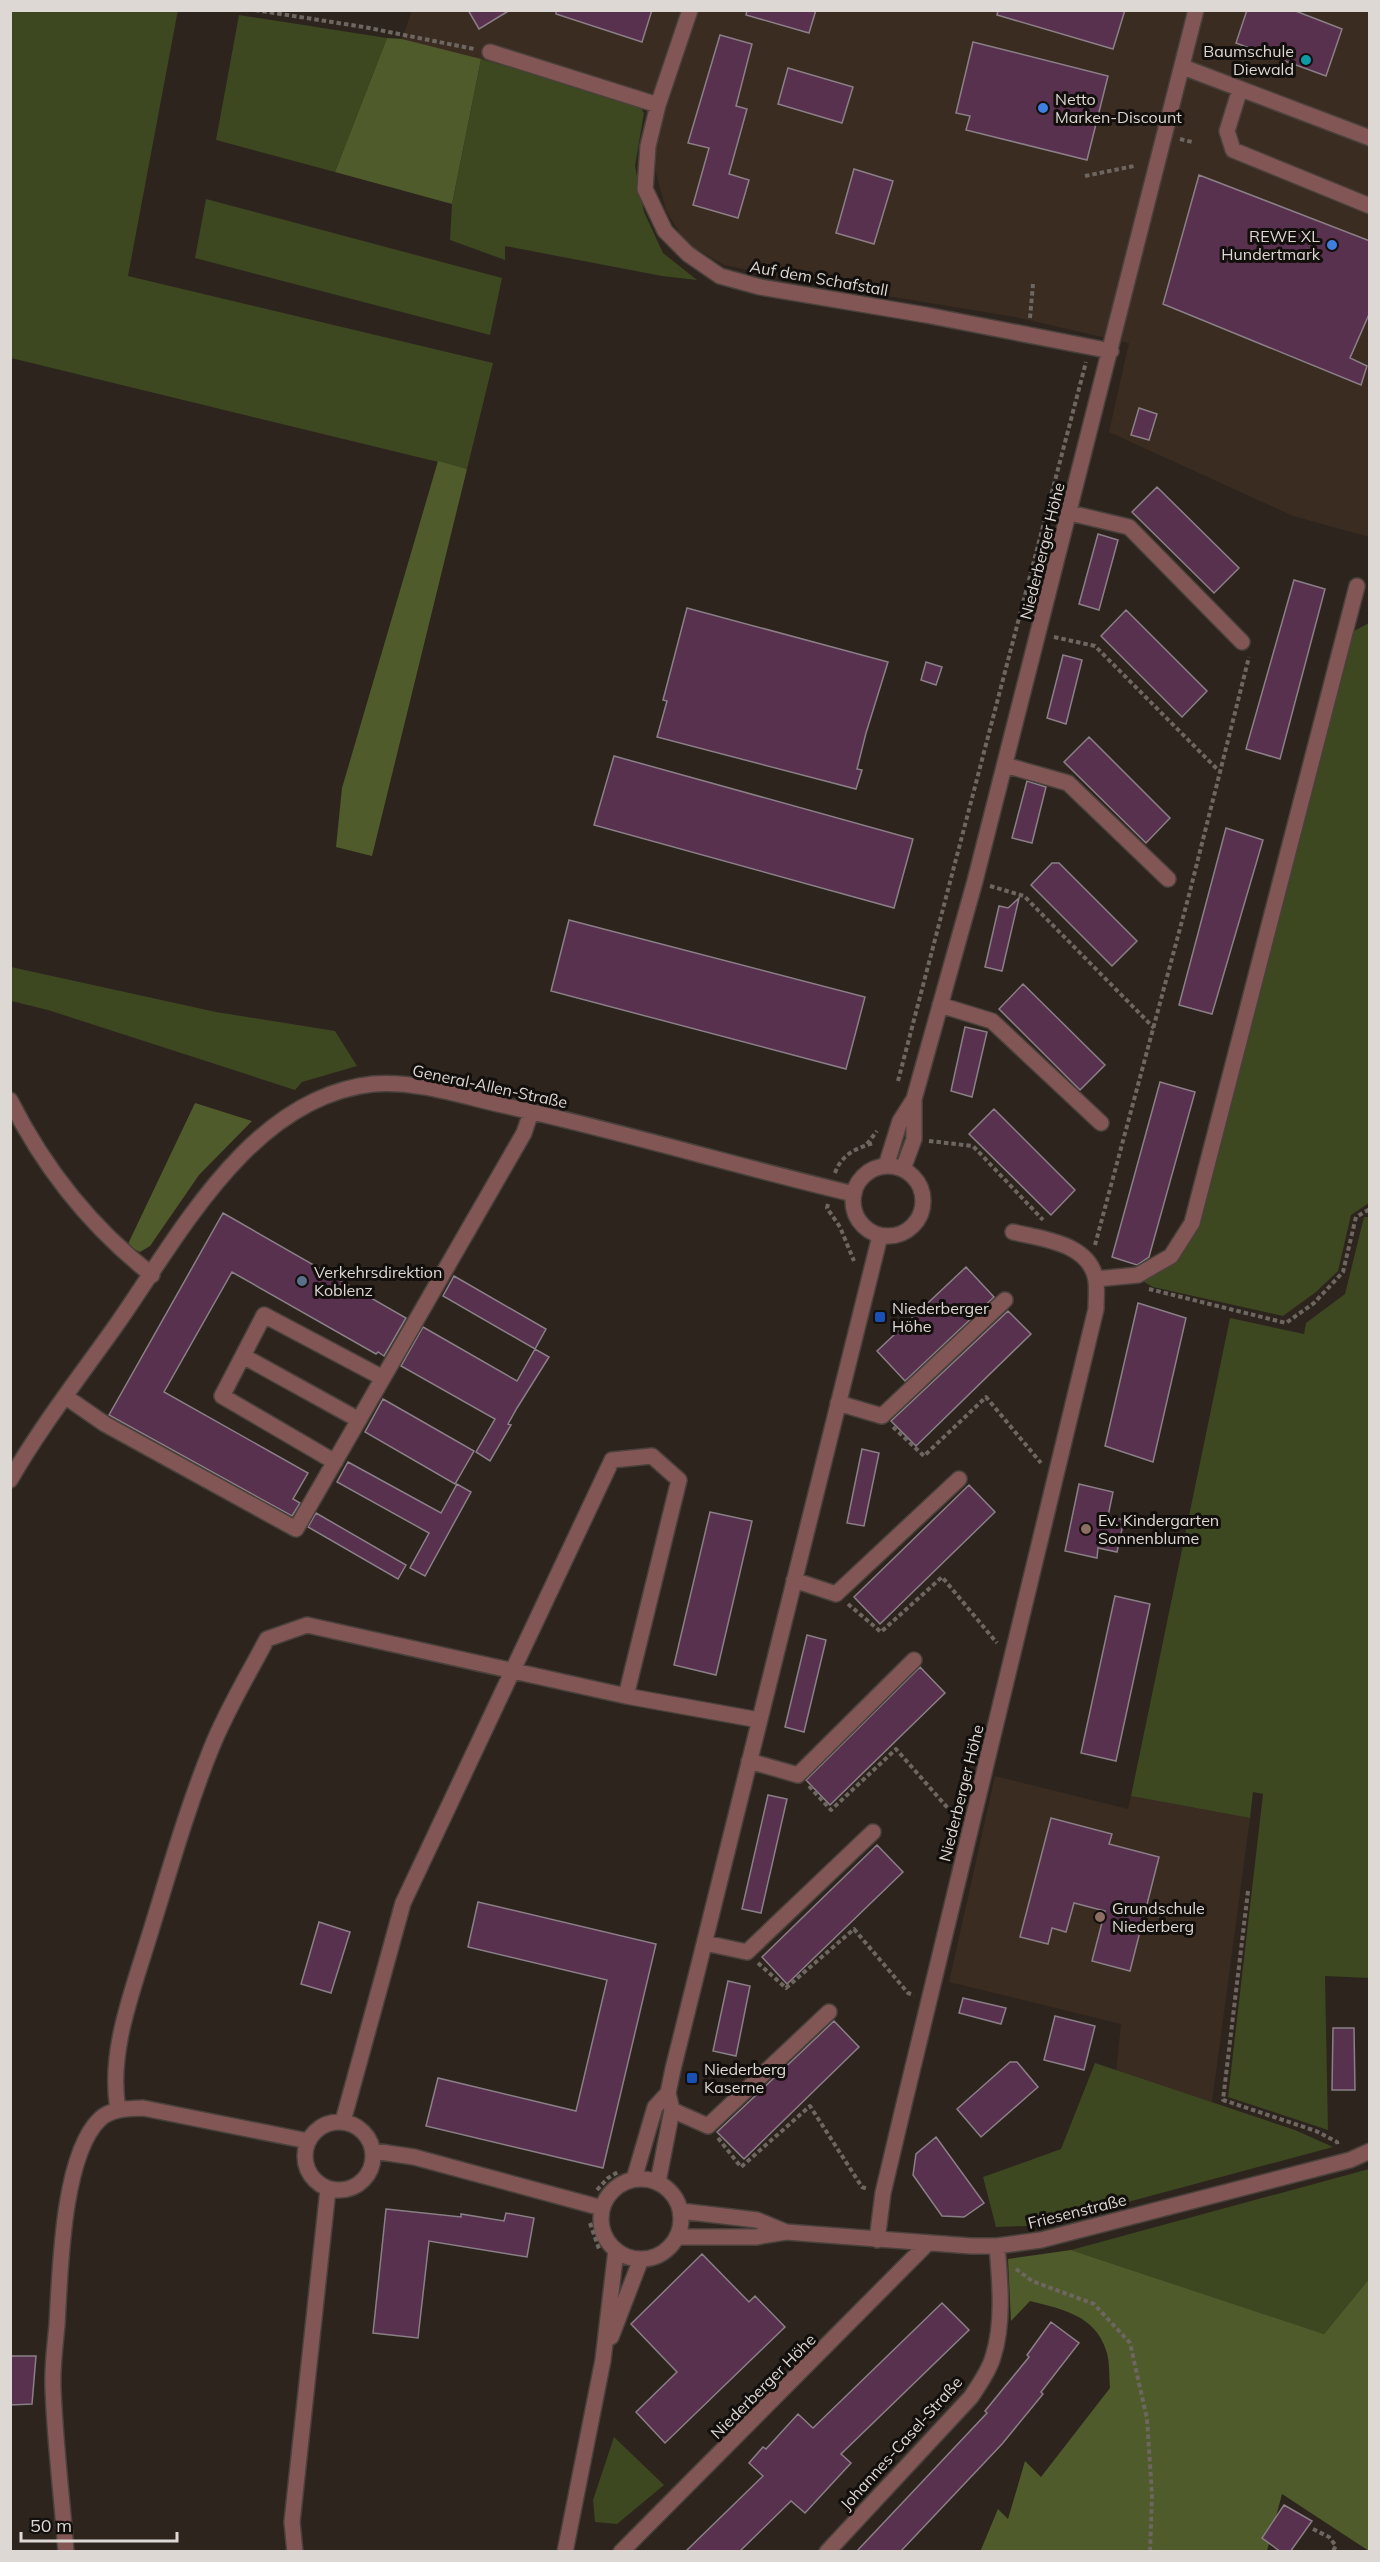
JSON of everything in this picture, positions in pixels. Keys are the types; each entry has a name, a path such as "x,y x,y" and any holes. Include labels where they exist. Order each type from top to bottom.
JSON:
{"street":[{"name":"Auf dem Schafstall","path":"690,10 658,105 648,146 645,189 665,231 688,255 720,276 760,287 1029,334 1111,351"},
{"name":"Niederberger Höhe","path":"903,1169 914,1139 914,1099 975,881 1039,634 1196,10"},
{"path":"489,52 658,105"},
{"path":"1183,67 1370,138"},
{"path":"1240,89 1227,131 1233,150 1370,206"},
{"path":"1070,513 1129,527 1242,642"},
{"path":"1096,1279 1138,1275 1171,1256 1192,1223 1357,586"},
{"path":"1005,765 1068,783 1168,879"},
{"path":"940,1005 992,1021 1101,1123"},
{"name":"General-Allen-Straße","path":"10,1480 209,1192 235,1162 270,1130 295,1112 325,1096 375,1084 404,1085 531,1112 854,1194"},
{"name":"Niederberger Höhe","path":"886,1166 900,1120 914,1099"},
{"path":"10,1100 36,1145 94,1224 152,1275"},
{"path":"66,1397 105,1424 296,1529 524,1133 531,1112"},
{"path":"886,1166 903,1169 919,1183 923,1193 922,1214 909,1230 900,1235 880,1236 861,1223 854,1209 854,1194 865,1174 886,1166"},
{"name":"Niederberger Höhe","path":"877,2240 883,2193 1096,1309 1096,1279 1089,1264 1067,1244 1013,1232"},
{"path":"658,2182 672,2110 668,2093 880,1236"},
{"path":"838,1403 882,1416 1005,1300"},
{"path":"335,1462 222,1396 264,1315 383,1378"},
{"path":"243,1356 359,1420"},
{"path":"343,2121 403,1903 612,1460 652,1455 679,1480 626,1696"},
{"path":"794,1580 836,1594 959,1479"},
{"path":"118,2109 115,2091 117,2055 132,1994 180,1837 211,1747 267,1639 307,1625 626,1696 759,1720"},
{"path":"749,1761 798,1774 914,1660"},
{"path":"705,1943 747,1952 873,1832"},
{"path":"672,2110 708,2126 829,2012"},
{"path":"634,2179 655,2107 668,2093"},
{"path":"66,2552 53,2387 60,2264 70,2189 80,2154 101,2118 118,2109 143,2108 308,2141"},
{"path":"343,2121 356,2126 365,2133 374,2151 371,2170 358,2186 340,2191 328,2189 310,2175 304,2160 308,2141 315,2130 331,2122 343,2121"},
{"path":"374,2151 414,2157 602,2208"},
{"name":"Friesenstraße","path":"677,2237 756,2238 786,2232 877,2240 997,2246 1041,2240 1341,2163 1370,2151"},
{"path":"634,2179 658,2182 671,2192 681,2211 677,2237 662,2254 641,2259 627,2256 616,2250 603,2233 602,2208 612,2191 634,2179"},
{"path":"295,2552 292,2522 328,2189"},
{"name":"Friesenstraße","path":"681,2211 757,2220 786,2232"},
{"name":"Niederberger Höhe","path":"621,2552 928,2243"},
{"name":"Johannes-Casel-Straße","path":"827,2552 970,2397 983,2378 993,2357 998,2321 997,2246"},
{"path":"565,2552 603,2360 616,2250"},
{"path":"603,2360 641,2259"}],"path":[{"path":"255,10 364,27 489,52"},
{"path":"1182,140 1192,142"},
{"path":"1085,176 1134,166"},
{"path":"1029,334 1033,284"},
{"path":"896,1089 1090,346"},
{"path":"1039,634 1095,646 1220,772"},
{"path":"1089,1264 1154,1028 1253,641 1242,642"},
{"path":"975,881 1024,896 1154,1028"},
{"path":"867,1145 879,1128"},
{"path":"853,1269 854,1258 840,1227 827,1208 830,1188 840,1161 850,1152 895,1138"},
{"path":"914,1139 973,1146 1067,1244"},
{"path":"1122,1278 1153,1291 1286,1323 1314,1303 1343,1272 1356,1217 1370,1209"},
{"path":"882,1416 924,1456 986,1397 1040,1462 1057,1470"},
{"path":"836,1594 881,1632 942,1577 995,1642 1015,1649"},
{"path":"798,1774 831,1810 896,1749 953,1814 973,1821"},
{"path":"1248,1891 1223,2100 1316,2131 1337,2142 1341,2163"},
{"path":"747,1952 786,1988 854,1929 908,1993 929,1999"},
{"path":"708,2126 741,2167 810,2106 862,2187 883,2193"},
{"path":"1016,2269 1032,2281 1094,2304 1130,2343 1148,2419 1152,2495 1150,2552"},
{"path":"1313,2529 1329,2537 1336,2546 1332,2552"}],"shaded area":[{"path":"412,10 1369,11 1369,537 1293,516 1109,432 1129,343 1015,317 821,285 724,265 686,243 666,211 656,173 656,147 664,113 402,39"},
{"name":"Grundschule Niederberg","path":"995,1776 1128,1809 1131,1796 1250,1818 1212,2102 1116,2072 1121,2024 949,1982"}],"green space":[{"path":"178,10 128,276 493,363 467,469 11,358 11,11"},
{"path":"239,15 387,38 335,172 216,140"},
{"path":"387,38 402,39 481,59 452,204 335,172"},
{"path":"481,59 638,104 644,113 635,166 644,212 663,253 697,280 662,276 505,246 505,260 450,240 452,204"},
{"path":"206,199 502,278 490,335 195,258"},
{"path":"438,461 467,469 372,856 336,847 342,788"},
{"path":"1369,623 1369,1203 1351,1215 1338,1271 1316,1292 1283,1316 1153,1287 1141,1280 1197,1225 1354,631"},
{"path":"11,967 216,1012 335,1031 357,1066 302,1082 295,1090 48,1010 11,1001"},
{"path":"195,1103 252,1121 199,1175 150,1246 140,1252 127,1246"},
{"path":"1364,1217 1370,1217 1370,1978 1325,1976 1328,2130 1228,2097 1263,1794 1253,1792 1250,1818 1131,1796 1230,1318 1304,1334 1306,1323 1345,1294"},
{"path":"1095,2063 1295,2130 1333,2147 1087,2213 1027,2226 996,2227 983,2177 1061,2149"},
{"path":"1369,2169 1369,2279 1324,2334 1071,2250"},
{"path":"1071,2250 1324,2334 1369,2279 1369,2551 1282,2494 1267,2551 980,2552 998,2509 1008,2519 1025,2461 1041,2477 1110,2388 1106,2350 1101,2338 1085,2321 1065,2311 1030,2301 1011,2321 1008,2259"},
{"path":"614,2437 664,2485 617,2524 595,2522 593,2500"}],"building":[{"path":"468,10 510,10 479,29"},
{"path":"556,10 652,10 642,42 556,14"},
{"path":"747,10 816,10 809,33 746,15"},
{"path":"998,10 1125,10 1113,49 997,15"},
{"name":"Baumschule Diewald","path":"1247,10 1293,10 1342,29 1326,76 1236,43"},
{"path":"720,35 752,44 736,106 747,109 729,174 749,180 738,218 693,205 709,148 688,143"},
{"path":"973,42 1108,76 1087,160 966,130 970,116 956,113"},
{"path":"788,68 853,87 842,123 778,104"},
{"path":"854,169 893,181 874,244 836,233"},
{"path":"1199,175 1370,241 1370,312 1350,358 1367,366 1361,385 1163,304"},
{"path":"1139,408 1157,414 1149,440 1131,435"},
{"path":"1157,487 1239,568 1214,593 1132,512"},
{"path":"1098,534 1118,540 1099,610 1079,604"},
{"path":"1294,580 1325,589 1280,759 1246,749"},
{"path":"687,608 888,662 866,733 857,769 862,770 856,789 657,737 667,701 663,700"},
{"path":"1126,610 1207,691 1182,717 1101,636"},
{"path":"1063,655 1082,660 1066,724 1047,718"},
{"path":"926,662 942,667 936,685 921,680"},
{"path":"1089,737 1170,818 1146,843 1064,762"},
{"path":"614,756 913,839 894,908 594,825"},
{"path":"1027,781 1046,787 1032,843 1012,838"},
{"path":"1226,828 1263,840 1212,1014 1179,1005"},
{"path":"1052,863 1059,863 1137,941 1112,966 1031,885"},
{"path":"1019,898 1002,971 985,967 999,906 1008,908"},
{"path":"569,920 865,997 846,1069 551,991"},
{"path":"1023,984 1105,1065 1080,1090 999,1009"},
{"path":"965,1027 987,1032 972,1097 951,1091"},
{"path":"1160,1082 1195,1092 1149,1257 1137,1265 1112,1257"},
{"path":"994,1109 1075,1190 1051,1215 969,1134"},
{"path":"223,1213 406,1318 384,1356 378,1352 376,1354 232,1272 164,1392 308,1473 293,1499 300,1503 292,1516 109,1415"},
{"path":"966,1267 994,1297 905,1381 877,1351"},
{"path":"454,1276 546,1329 535,1349 443,1296"},
{"path":"1138,1303 1186,1318 1153,1462 1105,1446"},
{"path":"1008,1311 1031,1334 916,1446 891,1421"},
{"path":"423,1327 517,1381 535,1349 549,1357 517,1408 508,1424 511,1425 490,1461 476,1452 495,1419 401,1366"},
{"path":"383,1399 474,1451 455,1484 365,1432"},
{"path":"862,1449 879,1453 864,1526 847,1523"},
{"path":"348,1462 441,1513 457,1484 471,1492 425,1576 410,1568 429,1533 337,1482"},
{"path":"1079,1484 1113,1492 1108,1516 1124,1520 1117,1552 1098,1548 1097,1558 1065,1551"},
{"path":"969,1485 995,1512 880,1624 854,1597"},
{"path":"710,1512 752,1521 716,1675 674,1665"},
{"path":"316,1513 406,1565 398,1579 308,1527"},
{"path":"1115,1596 1150,1604 1116,1761 1081,1753"},
{"path":"807,1635 826,1640 804,1732 785,1727"},
{"path":"920,1667 945,1693 830,1805 806,1780"},
{"path":"768,1795 787,1799 761,1913 742,1909"},
{"path":"1051,1818 1112,1834 1109,1844 1159,1857 1130,1971 1092,1961 1105,1911 1074,1903 1066,1932 1052,1928 1048,1944 1020,1937"},
{"path":"877,1845 903,1872 787,1984 762,1957"},
{"path":"478,1902 656,1944 603,2168 426,2126 438,2078 576,2111 607,1980 468,1947"},
{"path":"319,1922 350,1932 331,1993 301,1984"},
{"path":"728,1981 750,1986 736,2056 713,2051"},
{"path":"963,1998 1006,2008 1001,2024 959,2013"},
{"path":"1055,2016 1095,2026 1084,2070 1044,2060"},
{"path":"834,2021 859,2047 744,2159 717,2132"},
{"path":"1333,2028 1354,2028 1355,2090 1332,2090"},
{"path":"1010,2062 1017,2062 1038,2087 981,2137 957,2109"},
{"path":"936,2137 984,2203 964,2217 942,2216 913,2175 916,2154"},
{"path":"386,2209 461,2217 461,2214 504,2221 506,2213 534,2218 527,2257 429,2241 418,2338 373,2333"},
{"path":"702,2254 749,2302 755,2296 785,2327 665,2443 636,2412 677,2372 631,2324"},
{"path":"942,2303 969,2330 841,2454 851,2463 805,2513 791,2501 739,2552 685,2552 763,2476 749,2463 763,2447 766,2449 798,2414 813,2428"},
{"path":"1051,2322 1079,2343 1041,2392 1043,2394 1002,2444 900,2552 856,2552 987,2413 985,2411 1029,2357 1027,2355"},
{"path":"10,2356 36,2356 32,2404 10,2405"},
{"path":"1284,2505 1312,2521 1290,2552 1281,2552 1262,2538"}],"place":[{"name":"Baumschule Diewald","path":"1306,60"},
{"name":"Netto Marken-Discount","path":"1043,108"},
{"name":"REWE XL Hundertmark","path":"1332,245"},
{"name":"Verkehrsdirektion Koblenz","path":"302,1281"},
{"name":"Niederberger Höhe","path":"880,1317"},
{"name":"Ev. Kindergarten Sonnenblume","path":"1086,1529"},
{"name":"Grundschule Niederberg","path":"1100,1917"},
{"name":"Niederberg Kaserne","path":"692,2078"}]}
